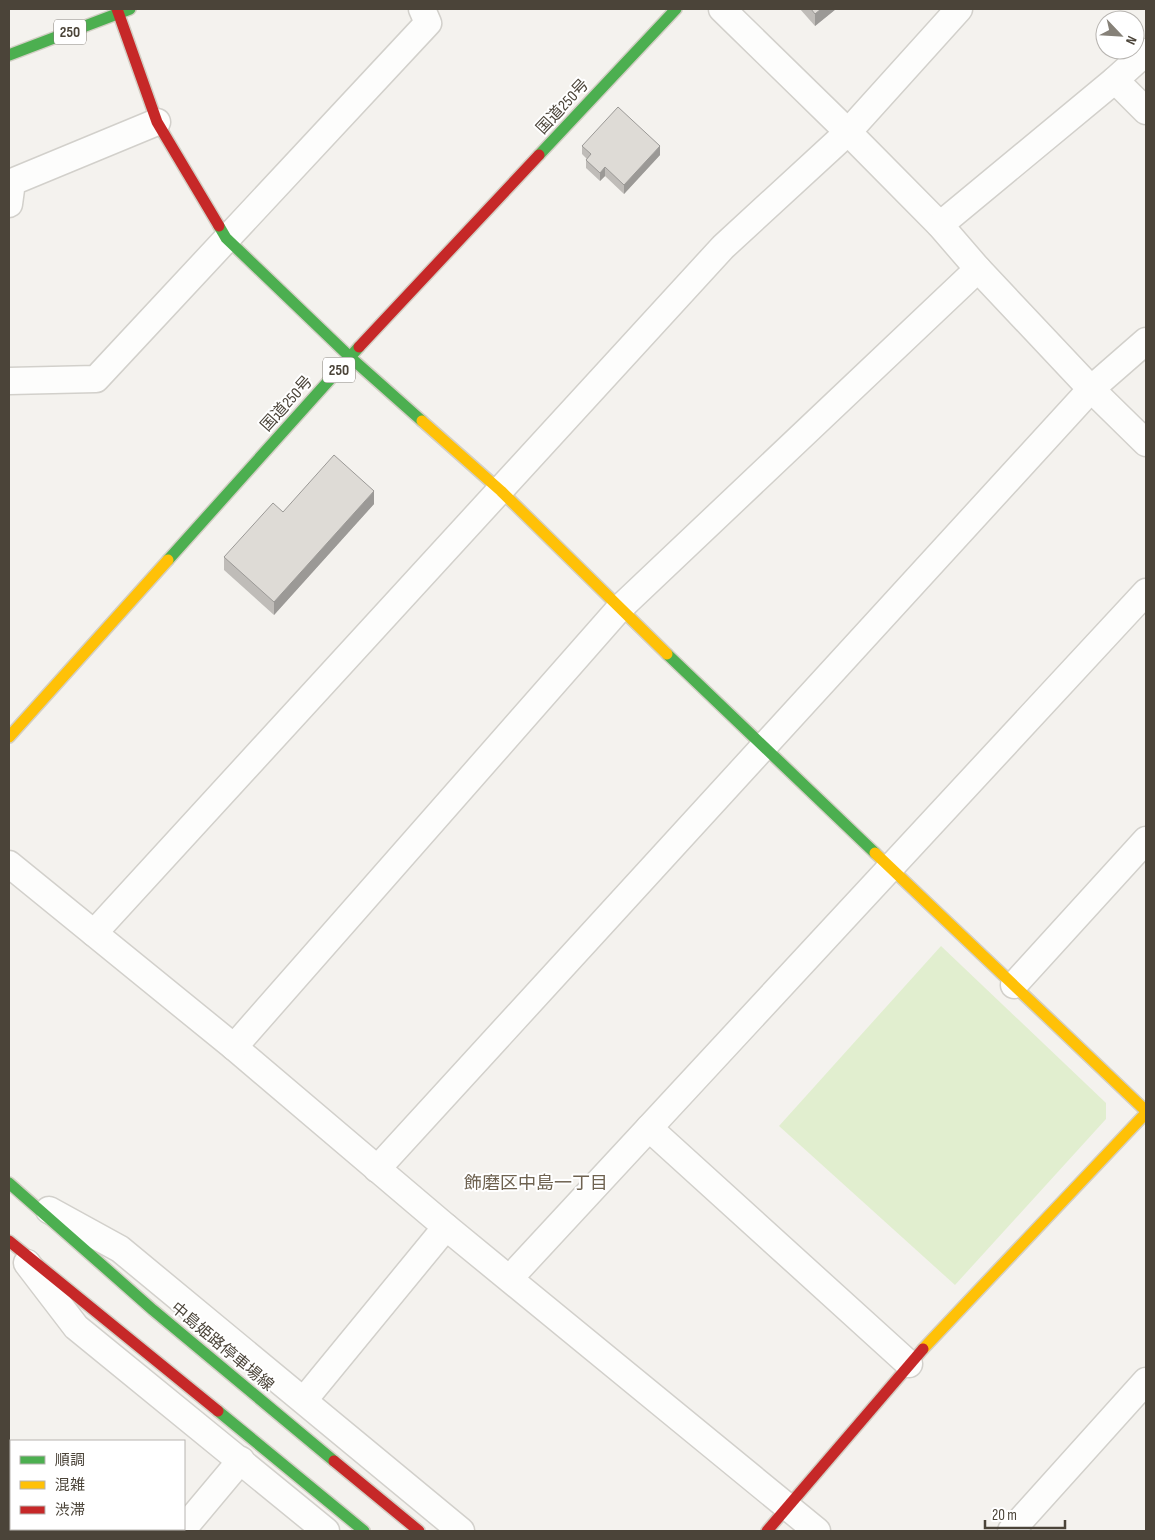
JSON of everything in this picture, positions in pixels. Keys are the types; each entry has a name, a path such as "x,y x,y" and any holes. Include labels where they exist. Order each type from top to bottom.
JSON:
{"main road":[{"name":"250","path":"9,55 117,11 130,9"},
{"name":"国道250号","path":"9,737 350,358 676,9"},
{"path":"117,11 157,122 226,238 350,358 500,491 620,609 1146,1112 909,1364 767,1531"},
{"name":"中島姫路停車場線","path":"18,1191 153,1310 419,1531"},
{"path":"11,1243 364,1531"}],"street":[{"path":"9,381 96,379 428,23 422,9"},
{"path":"722,9 940,225 978,269 1091,389 1146,443"},
{"path":"94,933 723,247 848,132 959,9"},
{"path":"940,225 1115,80 1146,52"},
{"path":"1115,80 1146,111"},
{"path":"9,204 12,182 157,122"},
{"path":"234,1047 620,609 978,269"},
{"path":"377,1169 1091,389 1146,341"},
{"path":"510,1278 1146,592"},
{"path":"1014,985 1146,840"},
{"path":"9,864 234,1047 446,1227 817,1531"},
{"path":"649,1128 909,1364"},
{"path":"18,1191 120,1249 461,1531"},
{"path":"304,1400 446,1227"},
{"path":"11,1243 76,1327 326,1531"},
{"path":"1011,1531 1146,1381"},
{"path":"185,1527 241,1460"}],"green space":[{"path":"941,946 1106,1103 1106,1119 955,1285 779,1126"}],"building":[{"path":"811,9 821,9 815,14"},
{"path":"618,107 660,146 624,185 605,167 600,173 586,160 591,154 582,146"},
{"path":"334,455 374,491 274,602 224,557 273,503 283,512"}],"traffic: fast":[{"path":"9,55 130,9"},
{"path":"539,155 676,9"},
{"path":"219,226 226,238 350,357 422,421"},
{"path":"168,560 359,347"},
{"path":"667,654 875,853"},
{"path":"9,1183 153,1310 334,1461"},
{"path":"218,1411 364,1531"}],"traffic: slow":[{"path":"422,421 501,491 667,654"},
{"path":"9,737 168,560"},
{"path":"875,853 1146,1111"},
{"path":"923,1349 1146,1113"}],"traffic: jam":[{"path":"117,9 157,122 219,226"},
{"path":"359,347 539,155"},
{"path":"9,1241 218,1411"},
{"path":"767,1531 923,1349"},
{"path":"334,1461 419,1531"}],"district":[{"name":"飾磨区中島一丁目","path":"536,1183"}]}
